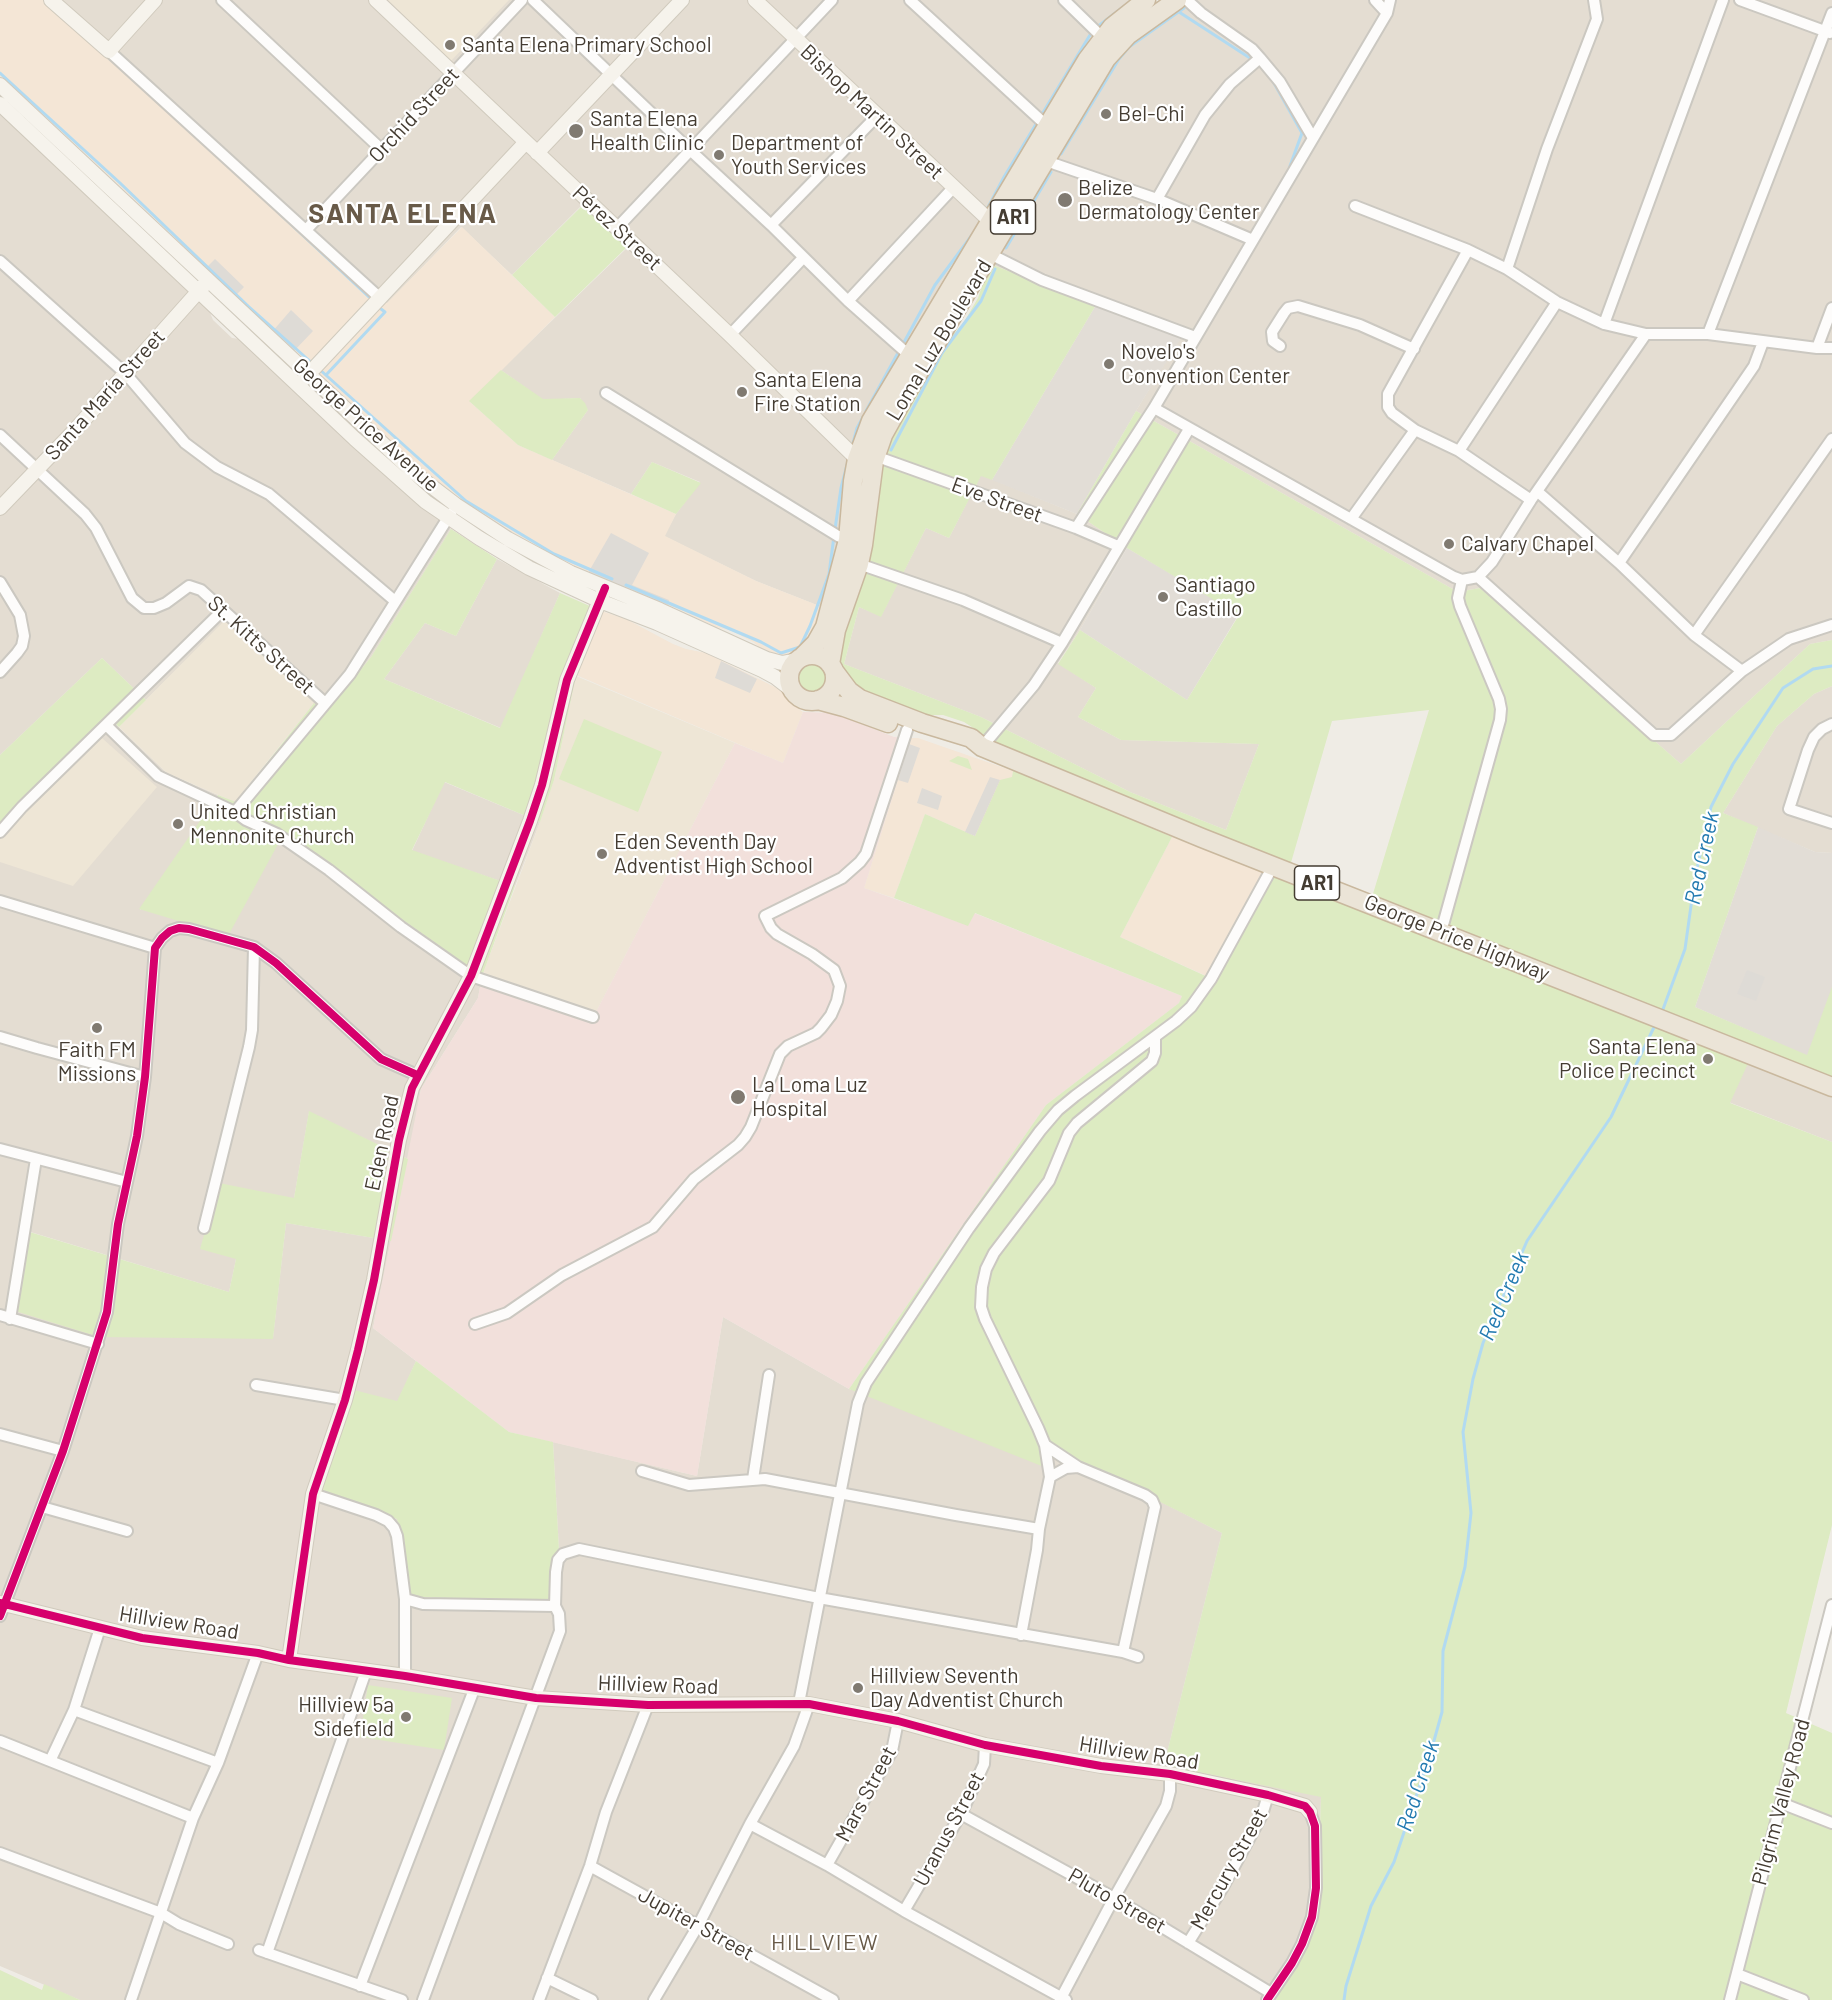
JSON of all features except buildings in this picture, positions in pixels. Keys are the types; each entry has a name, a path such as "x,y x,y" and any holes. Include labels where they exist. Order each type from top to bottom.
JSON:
{"highway":[{"name":"Loma Luz Boulevard","path":"832,668 836,630 864,545 870,482 866,457 871,421 1102,38 1122,18 1146,0"},
{"name":"Loma Luz Boulevard","path":"800,658 822,634 848,540 853,481 866,457 1106,59 1128,35 1177,0"},
{"path":"815,655 821,657 832,668 834,686 830,692 818,700 804,700 793,691 790,685 789,671 800,658 815,655"},
{"name":"George Price Highway","path":"832,668 849,691 860,699 922,723 970,738 982,747 1202,838 1832,1087"},
{"name":"George Price Highway","path":"818,700 907,730 967,747 982,747"}],"street":[{"path":"51,0 380,298"},
{"path":"109,51 155,0"},
{"path":"222,0 382,150"},
{"name":"Pérez Street","path":"376,0 730,335 866,457"},
{"name":"Orchid Street","path":"306,230 522,0"},
{"path":"533,0 848,301 909,355"},
{"path":"537,153 682,0"},
{"name":"Bishop Martin Street","path":"755,0 991,222"},
{"path":"617,228 832,0"},
{"path":"910,0 1047,126"},
{"path":"1064,0 1102,38"},
{"path":"1187,0 1200,13 1252,49 1281,82 1313,138"},
{"path":"1375,0 1387,14"},
{"path":"1076,528 1154,408 1387,14 1390,0"},
{"path":"1507,269 1547,149 1597,19 1594,0"},
{"path":"1604,324 1723,0"},
{"path":"1740,0 1829,33"},
{"path":"1708,334 1829,33 1832,13"},
{"path":"1157,199 1205,115 1230,84 1260,58"},
{"name":"George Price Avenue","path":"0,85 204,286 298,385 426,502 484,524 571,573 660,610 767,659 782,663 800,658"},
{"name":"George Price Avenue","path":"0,104 204,286 309,374 479,538 529,568 762,670 793,691"},
{"path":"771,225 877,116"},
{"path":"298,385 526,142"},
{"path":"1046,161 1157,199 1253,240"},
{"path":"848,301 953,188"},
{"path":"1355,206 1468,250 1507,269 1557,302 1604,324 1646,334 1708,334 1762,342 1832,348"},
{"path":"1468,250 1388,394 1387,401 1392,413 1415,430 1459,451 1535,496 1619,563 1694,635 1742,671"},
{"path":"990,254 1042,280 1195,337"},
{"path":"730,335 803,258"},
{"path":"0,261 126,374 185,443 217,467 268,494 395,601"},
{"name":"Santa María Street","path":"0,508 126,374 204,286"},
{"path":"1459,451 1557,302"},
{"path":"1280,346 1274,341 1272,332 1288,309 1298,306 1360,325 1414,349"},
{"path":"1817,348 1832,308"},
{"path":"1154,408 1462,580 1478,577 1492,562 1646,334"},
{"path":"1619,563 1754,366 1762,342"},
{"path":"606,393 848,540"},
{"path":"982,747 1034,685 1062,643 1189,429"},
{"path":"1351,519 1415,430"},
{"name":"St. Kitts Street","path":"0,435 85,514 96,528 132,597 144,608 154,608 166,603 189,586 201,590 325,704"},
{"path":"1694,635 1832,439"},
{"name":"Eve Street","path":"866,457 1076,528 1118,546"},
{"path":"234,812 350,674 452,511"},
{"path":"859,564 963,600 1062,643"},
{"path":"1478,577 1654,735 1671,735 1742,671 1789,639 1832,625"},
{"path":"1440,932 1497,731 1501,709 1499,699 1460,606 1458,598 1462,580"},
{"path":"0,582 20,615 24,636 22,646 0,672"},
{"name":"Eden Road","path":"289,1660 313,1494 345,1400 374,1280 399,1140 412,1088 471,976 530,821 544,776 567,680 605,588"},
{"path":"0,832 22,807 223,610"},
{"path":"1832,724 1822,729 1814,737 1789,809 1832,823"},
{"path":"106,725 159,776 277,834 329,870 400,927 471,976 593,1017"},
{"path":"475,1324 507,1313 562,1275 653,1227 694,1179 745,1137 751,1128 780,1054 788,1046 816,1033 821,1028 831,1015 840,986 834,970 777,934 765,916 842,878 860,862 866,854 907,730"},
{"path":"654,2000 699,1924 750,1824 795,1746 804,1703 819,1598 858,1403 866,1383 969,1228 1021,1155 1058,1110 1183,1014 1206,986 1273,866"},
{"path":"0,901 154,948"},
{"path":"2,1608 63,1451 107,1312 115,1242 137,1136 145,1077 154,948 170,931 179,928 255,947 276,963 381,1059 390,1065 417,1075"},
{"path":"204,1228 249,1047 252,1030 255,947"},
{"path":"0,1037 145,1077"},
{"path":"1022,1635 1050,1477 1045,1445 981,1307 986,1269 994,1253 1049,1180 1069,1133 1077,1123 1152,1061 1155,1053 1155,1037"},
{"path":"0,1149 127,1182"},
{"path":"36,1159 5,1317 98,1344"},
{"path":"753,1479 769,1375"},
{"path":"256,1385 345,1400"},
{"path":"0,1434 63,1451"},
{"path":"1045,1445 1077,1467 1145,1495 1152,1500 1155,1507 1123,1652"},
{"path":"1050,1477 1066,1468 1077,1467"},
{"path":"642,1471 689,1485 765,1479 1039,1529"},
{"path":"313,1494 388,1521 394,1528 405,1599 405,1676"},
{"path":"42,1508 128,1531"},
{"path":"423,2000 560,1631 559,1614 555,1606 556,1572 558,1560 571,1550 579,1549 819,1598 1123,1652 1138,1657"},
{"path":"405,1599 423,1604 555,1606"},
{"name":"Pilgrim Valley Road","path":"1730,2000 1832,1605"},
{"name":"Hillview Road","path":"2,1608 142,1638 258,1653 289,1660 405,1676 536,1698 648,1705 717,1706 804,1703 898,1721 985,1745 1101,1766 1170,1774 1268,1795 1305,1806 1310,1812"},
{"path":"51,1761 74,1710 100,1628"},
{"path":"131,2000 193,1818 218,1762 258,1653"},
{"path":"366,1671 263,1951 402,2000"},
{"path":"360,1986 475,1687"},
{"path":"539,2000 590,1866 606,1812 648,1705"},
{"path":"74,1710 218,1762"},
{"name":"Mars Street","path":"827,1865 891,1751 898,1721"},
{"path":"0,1741 193,1818"},
{"name":"Uranus Street","path":"904,1911 961,1814 984,1764 985,1745"},
{"path":"750,1824 827,1865 904,1911 1062,1999 1114,1898 1167,1806 1170,1774"},
{"name":"Mercury Street","path":"1188,1942 1223,1887 1263,1815 1268,1795"},
{"path":"1781,1803 1832,1823"},
{"path":"1269,1997 1292,1964 1312,1917 1316,1888 1316,1826 1310,1812"},
{"name":"Pluto Street","path":"961,1814 1114,1898 1188,1942 1269,1997"},
{"path":"0,1854 162,1913 179,1924 228,1944"},
{"name":"Jupiter Street","path":"590,1866 699,1924 833,2000"},
{"path":"1737,1974 1803,2000"},
{"path":"547,1978 592,2000"}],"shaded area":[{"path":"0,0 50,0 387,303 462,227 555,317 470,402 518,445 676,514 665,536 756,581 822,607 810,640 797,653 779,657 764,651 753,642 732,631 716,627 530,546 463,504 395,447 0,77"},
{"path":"50,0 1134,0 975,237 953,263 936,292 845,520 822,607 756,581 664,536 676,514 700,482 652,462 631,494 552,460 588,410 580,398 543,400 501,370 628,247 583,204 512,275 461,227 387,304"},
{"name":"Santa Elena Primary School","path":"388,0 509,0 451,61"},
{"path":"1187,0 1832,0 1832,640 1810,644 1681,764 1480,588 1458,592 1136,411 1180,338 993,265 1117,58 1124,49"},
{"path":"0,113 209,310 213,320 232,338 240,339 396,485 451,529 371,657 325,715 226,620 146,700 102,658 0,755"},
{"path":"215,259 244,287 234,297 205,269"},
{"path":"1096,305 1181,338 1077,514 992,480"},
{"path":"291,310 313,331 293,352 272,332"},
{"path":"981,475 1077,514 1127,548 1080,630 1058,663 1096,688 1078,717 1121,740 1259,744 1226,830 1130,792 981,717 844,664 859,607 881,616 926,528 949,538"},
{"path":"611,533 649,553 632,585 669,600 668,605 588,573"},
{"path":"1127,548 1239,614 1187,700 1080,630"},
{"path":"497,559 560,593 501,728 384,679 425,623 456,636"},
{"path":"599,610 628,620 673,644 706,653 779,689 792,704 803,712 783,763 569,672"},
{"path":"226,619 314,703 235,802 167,773 119,727"},
{"path":"721,661 757,679 750,693 715,678"},
{"name":"Eden Seventh Day Adventist High School","path":"576,676 735,743 595,1014 482,976 554,780"},
{"path":"1832,686 1832,853 1815,852 1723,813 1777,726 1814,694"},
{"name":"La Loma Luz Hospital","path":"803,712 834,713 894,737 911,738 864,888 968,925 974,913 1182,996 1179,1003 1046,1105 849,1389 723,1317 697,1476 509,1432 373,1328 421,1089 478,998 482,976 595,1014 735,743 783,763"},
{"path":"106,715 167,773 218,795 140,910 283,835 482,976 478,998 421,1089 408,1159 309,1112 294,1198 236,1259 229,1292 24,1230 273,1338 286,1223 391,1241 373,1328 416,1361 398,1401 320,1493 397,1519 559,1550 553,1442 697,1476 723,1317 849,1389 1043,1442 1222,1533 1164,1765 1321,1796 1318,1884 1309,1936 1272,2000 80,2000 0,1966 0,835"},
{"path":"93,730 157,787 73,886 0,862 0,835"},
{"path":"911,738 918,738 1013,771 1012,777 975,836 925,814 894,898 864,888"},
{"path":"909,744 920,748 908,783 898,780"},
{"path":"990,777 1000,780 975,836 965,832"},
{"path":"444,782 540,822 515,886 412,851"},
{"path":"922,788 942,796 938,810 917,803"},
{"path":"1758,827 1815,852 1832,853 1832,987 1808,1056 1695,1007"},
{"path":"1172,837 1268,873 1211,978 1120,937"},
{"path":"1747,970 1765,977 1756,1001 1737,994"},
{"path":"1832,982 1832,1142 1708,1094"}],"green space":[{"path":"584,204 628,246 555,317 512,275"},
{"path":"993,265 1096,305 992,480 981,476 949,538 926,528 881,617 859,607 844,664 981,717 1130,792 1226,830 1259,744 1121,740 1078,717 1096,688 1058,664 1080,630 1187,700 1239,615 1127,548 1077,514 1136,411 1458,592 1480,588 1681,764 1810,644 1832,640 1832,686 1814,694 1777,726 1723,813 1758,827 1695,1007 1807,1055 1832,987 1832,1080 1372,897 1429,710 1332,721 1290,866 1016,755 964,722 943,715 927,715 862,693 842,670 838,656 880,471 891,437 944,345 964,322"},
{"path":"501,370 543,399 580,398 585,403 588,410 552,460 518,445 469,401"},
{"path":"652,462 701,483 676,514 631,494"},
{"path":"451,529 497,559 456,636 425,623 384,679 500,728 560,593 599,610 570,672 576,676 554,780 540,822 445,782 412,850 515,886 482,976 283,835 228,936 139,909 218,795 236,802 314,703 325,714 371,657"},
{"path":"102,658 146,700 119,727 106,715 0,835 0,755"},
{"path":"813,665 823,669 827,679 823,689 813,693 803,689 799,679 803,669"},
{"path":"584,719 662,752 638,812 559,779"},
{"path":"958,756 968,759 972,770 949,761"},
{"path":"1013,771 1172,837 1120,937 1210,978 1268,873 1750,1059 1730,1103 1832,1142 1832,1525 1786,1713 1832,1733 1832,2000 1272,2000 1309,1936 1318,1884 1321,1797 1164,1765 1222,1533 1043,1443 1044,1467 849,1389 1046,1105 1179,1003 1182,996 975,913 968,926 894,898 925,814 975,836 1000,780 1012,777"},
{"path":"309,1111 408,1159 391,1241 286,1223 273,1339 99,1337 12,1310 23,1230 229,1292 236,1259 200,1249 219,1183 294,1198"},
{"path":"416,1361 509,1432 553,1442 559,1550 553,1601 411,1597 397,1519 320,1494 350,1389 397,1401"},
{"name":"Hillview 5a Sidefield","path":"368,1685 452,1698 444,1750 360,1737"},
{"path":"0,1970 42,1990 44,1984 80,2000 0,2000"}],"waterway":[{"path":"986,211 1004,177 1093,30 1126,5"},
{"path":"1061,154 1119,59 1129,47 1184,8"},
{"path":"1179,12 1253,60"},
{"path":"0,73 313,364"},
{"path":"1274,83 1302,133 1290,166"},
{"path":"1006,248 1051,172"},
{"path":"280,214 369,297"},
{"path":"902,346 935,285 972,235"},
{"path":"891,450 942,353 981,301 995,269"},
{"path":"326,375 385,312 381,309"},
{"path":"866,411 899,351"},
{"path":"318,368 466,501 554,554 612,579"},
{"path":"852,447 857,428 863,417"},
{"path":"835,529 847,465"},
{"path":"626,585 761,642 781,653 800,647 810,626 829,574 834,536"},
{"name":"Red Creek","path":"1662,1012 1685,949 1695,877 1711,807 1733,764 1783,688 1813,669 1832,666"},
{"name":"Red Creek","path":"1344,2000 1346,1986 1371,1906 1394,1862 1442,1712 1443,1651 1465,1567 1471,1513 1463,1432 1473,1379 1483,1343 1527,1241 1611,1117 1656,1023"}],"cycle path":[{"path":"289,1660 313,1494 345,1400 358,1350 374,1280 399,1140 412,1088 471,976 542,785 567,680 605,588"},
{"path":"0,1616 63,1451 107,1312 118,1224 137,1136 145,1077 155,948 162,938 170,931 179,928 254,947 276,963 381,1059 417,1075"},
{"path":"0,1603 142,1638 258,1653 289,1660 405,1676 536,1698 648,1705 809,1704 898,1721 985,1745 1101,1766 1170,1774 1268,1795 1305,1806 1315,1826 1316,1888 1312,1917 1292,1963 1267,2000"}],"place":[{"name":"Santa Elena Primary School","path":"450,45"},
{"name":"Bel-Chi","path":"1106,114"},
{"name":"Santa Elena Health Clinic","path":"576,131"},
{"name":"Department of Youth Services","path":"719,155"},
{"name":"Belize Dermatology Center","path":"1065,200"},
{"name":"Novelo's Convention Center","path":"1109,364"},
{"name":"Santa Elena Fire Station","path":"742,392"},
{"name":"Calvary Chapel","path":"1449,544"},
{"name":"Santiago Castillo","path":"1163,597"},
{"name":"United Christian Mennonite Church","path":"178,824"},
{"name":"Eden Seventh Day Adventist High School","path":"602,854"},
{"name":"Faith FM Missions","path":"97,1028"},
{"name":"Santa Elena Police Precinct","path":"1708,1059"},
{"name":"La Loma Luz Hospital","path":"738,1097"},
{"name":"Hillview Seventh Day Adventist Church","path":"858,1688"},
{"name":"Hillview 5a Sidefield","path":"406,1717"}],"district":[{"name":"SANTA ELENA","path":"403,214"},
{"name":"HILLVIEW","path":"825,1943"}]}
